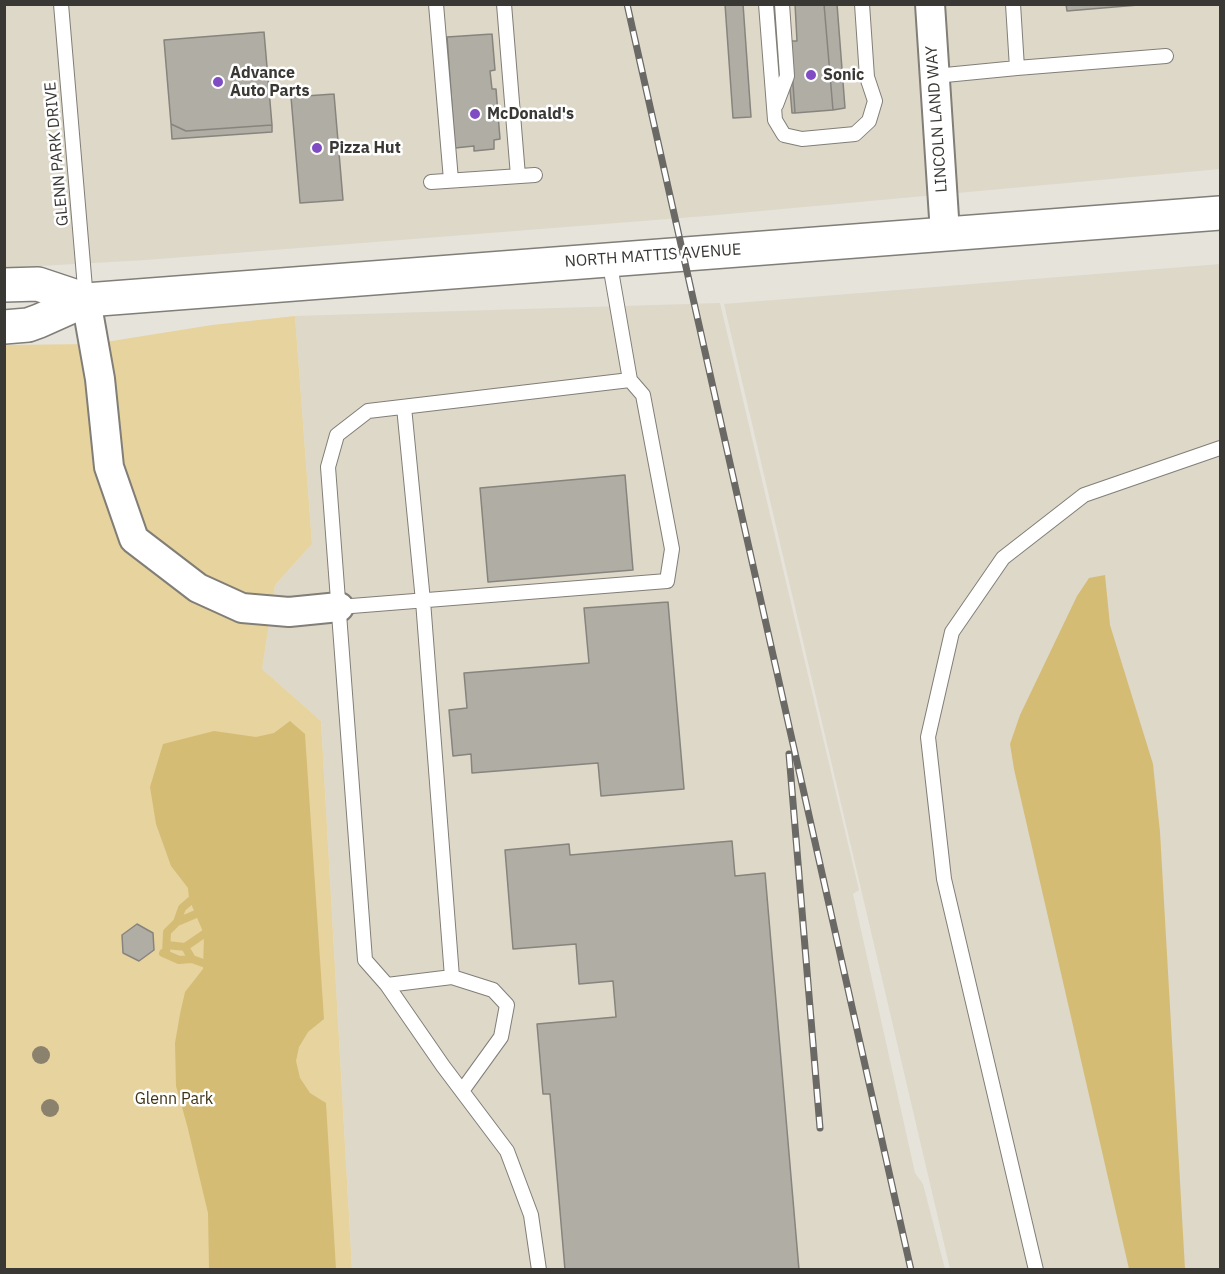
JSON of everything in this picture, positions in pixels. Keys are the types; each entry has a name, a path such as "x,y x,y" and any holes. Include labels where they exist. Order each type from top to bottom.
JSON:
{"main road":[{"name":"NORTH MATTIS AVENUE","path":"4,327 27,325 86,300 1221,213"},
{"name":"NORTH MATTIS AVENUE","path":"4,285 38,284 86,300"}],"street":[{"name":"LINCOLN LAND WAY","path":"930,4 945,233"},
{"path":"86,300 100,379 108,467 134,539 198,588 242,608 290,612 339,607"}],"lane":[{"name":"GLENN PARK DRIVE","path":"61,4 86,300"},
{"path":"436,4 451,180"},
{"path":"504,4 518,176"},
{"path":"766,4 775,120 784,135 802,139 855,134 869,121 875,101 867,76 860,4"},
{"path":"774,108 787,76 782,4"},
{"path":"1012,4 1017,68"},
{"path":"935,76 1166,56"},
{"path":"431,182 535,175"},
{"path":"339,607 666,581 672,549 643,395 630,380 609,259"},
{"path":"540,1269 531,1215 507,1150 387,985 364,960 328,467 337,435 368,411 630,380"},
{"path":"404,407 423,601 452,977"},
{"path":"1036,1269 944,879 928,737 952,632 1003,558 1084,495 1221,448"},
{"path":"387,985 452,977 493,990 507,1005 501,1037 462,1091"}],"shaded area":[{"path":"5,5 1220,5 1220,169 706,216 146,260 5,268"},
{"path":"1220,264 1220,1269 950,1269 724,304"},
{"path":"720,303 859,890 853,894 915,1173 923,1184 945,1269 352,1269 321,721 262,669 275,585 312,544 295,316"},
{"path":"1105,575 1110,625 1153,764 1160,832 1185,1269 1129,1269 1010,744 1020,715 1077,596 1089,578"},
{"path":"290,721 305,734 324,1019 308,1032 299,1047 296,1061 300,1078 310,1093 326,1103 336,1269 209,1269 208,1213 176,1086 175,1043 185,992 203,969 204,934 189,899 188,888 171,866 156,824 150,787 163,744 214,731 256,737 274,733"}],"green space":[{"name":"Glenn Park","path":"295,316 312,544 275,585 262,669 321,721 352,1269 5,1269 5,345 93,344 212,325"}],"building":[{"path":"725,4 743,4 751,117 733,118"},
{"name":"Sonic","path":"795,4 824,4 833,110 795,113 790,41 797,41"},
{"path":"824,4 837,4 845,108 833,110"},
{"path":"1066,4 1150,4 1067,11"},
{"name":"Advance Auto Parts","path":"264,32 272,125 186,131 171,124 164,40"},
{"name":"McDonald's","path":"492,34 495,70 490,71 492,89 496,89 500,139 494,140 494,149 474,151 474,146 455,148 447,37"},
{"path":"786,41 790,41 795,113 792,113"},
{"name":"Pizza Hut","path":"334,94 343,200 300,203 291,97"},
{"path":"171,124 186,131 272,125 272,132 172,139"},
{"path":"625,475 633,570 488,582 480,488"},
{"path":"668,602 684,789 601,796 598,763 472,773 471,754 453,756 449,710 467,708 464,673 589,663 584,608"},
{"path":"732,841 735,876 765,873 799,1270 565,1270 550,1094 543,1094 537,1024 616,1017 613,981 579,984 576,944 513,949 505,850 569,844 570,855"},
{"path":"137,924 153,933 154,950 139,961 123,953 122,935"}],"waterway":[{"path":"177,922 182,908 190,901"},
{"path":"166,954 167,932 177,922 196,914"},
{"path":"185,947 204,934"},
{"path":"167,945 185,947 192,959 203,963"},
{"path":"163,953 179,960 192,959"}],"railway":[{"path":"627,4 911,1270"},
{"path":"789,754 820,1128"}],"place":[{"name":"Sonic","path":"811,75"},
{"name":"Advance Auto Parts","path":"218,82"},
{"name":"McDonald's","path":"475,114"},
{"name":"Pizza Hut","path":"317,148"}]}
